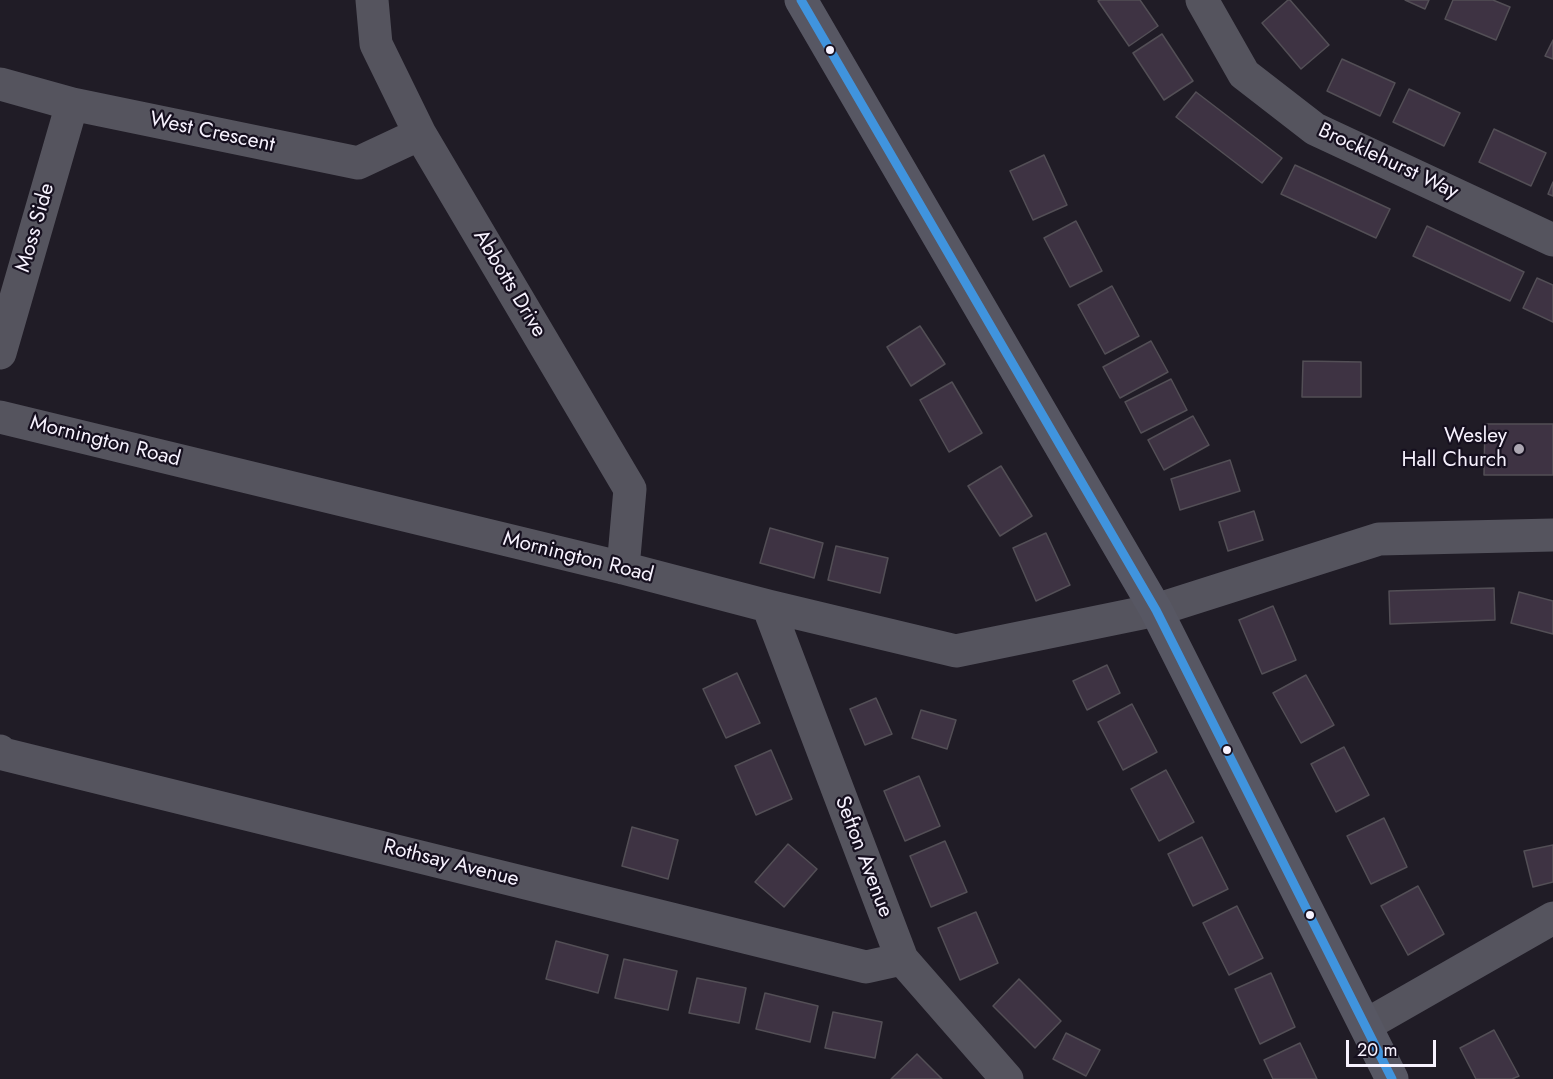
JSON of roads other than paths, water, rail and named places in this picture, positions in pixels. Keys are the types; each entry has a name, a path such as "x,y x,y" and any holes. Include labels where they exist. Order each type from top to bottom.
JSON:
{"street":[{"name":"Abbotts Drive","path":"372,0 376,44 420,134 630,489 623,568"},
{"path":"801,0 1156,610 1392,1079"},
{"name":"Brocklehurst Way","path":"1202,0 1244,74 1315,129 1553,240"},
{"name":"West Crescent","path":"0,84 72,104 358,163 420,134"},
{"name":"Moss Side","path":"0,353 72,104"},
{"name":"Mornington Road","path":"0,417 956,651 1156,610 1379,539 1553,534"},
{"name":"Sefton Avenue","path":"768,606 902,959 1007,1079"},
{"name":"Rothsay Avenue","path":"0,751 3,754 866,967 902,959"},
{"path":"1366,1026 1553,918"}],"place":[{"name":"Wesley Hall Church","path":"1519,449"}]}
